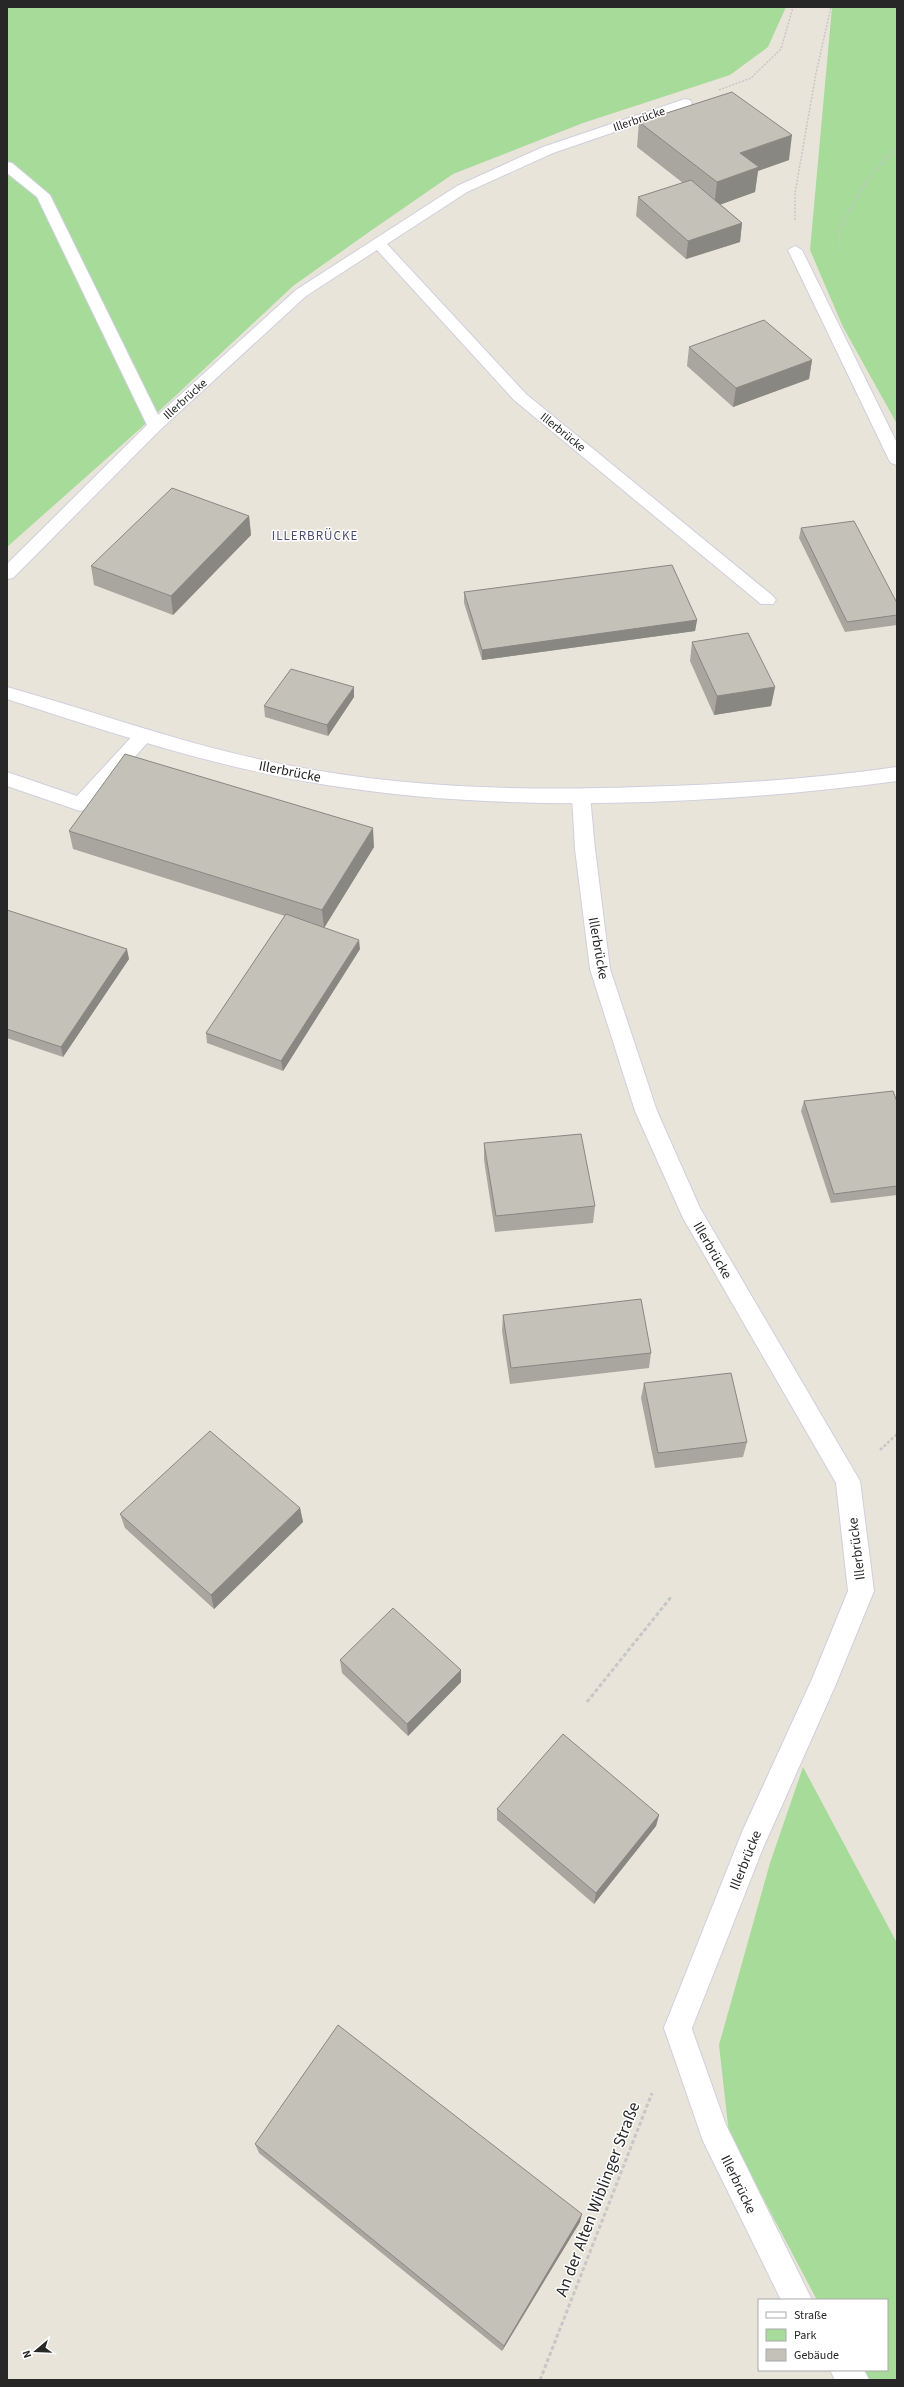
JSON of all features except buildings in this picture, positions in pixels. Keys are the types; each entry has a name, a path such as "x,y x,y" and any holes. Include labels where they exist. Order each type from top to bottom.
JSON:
{"street":[{"name":"Illerbrücke","path":"7,574 155,426 301,293 462,189 548,150 685,104"},
{"path":"7,166 43,195 155,426"},
{"name":"Illerbrücke","path":"379,243 520,396 767,600"},
{"path":"795,250 897,460"},
{"name":"Illerbrücke","path":"7,693 202,752 326,779 398,788 479,794 581,796 841,782 897,774"},
{"path":"7,779 80,804 144,735"},
{"name":"Illerbrücke","path":"581,796 585,849 600,969 646,1111 691,1212 848,1481 861,1591 823,1684 752,1842 678,2028 713,2131 797,2299"},
{"path":"847,2371 853,2380"}],"path":[{"path":"685,104 751,78 781,49 793,7"},
{"path":"795,250 795,193 816,73 831,7"},
{"path":"839,256 840,227 870,175 897,148"},
{"path":"587,1702 671,1597"},
{"name":"An der Alten Wiblinger Straße","path":"540,2380 678,2028"}],"green space":[{"path":"7,7 786,7 768,47 730,75 583,123 453,174 369,232 293,286 141,428 7,547"},
{"path":"832,7 897,7 897,424 843,327 810,250"},
{"path":"803,1767 897,1943 897,2380 868,2380 863,2371 888,2371 888,2299 816,2299 729,2134 719,2045 770,1863"}],"district":[{"name":"ILLERBRÜCKE","path":"315,535"}]}
